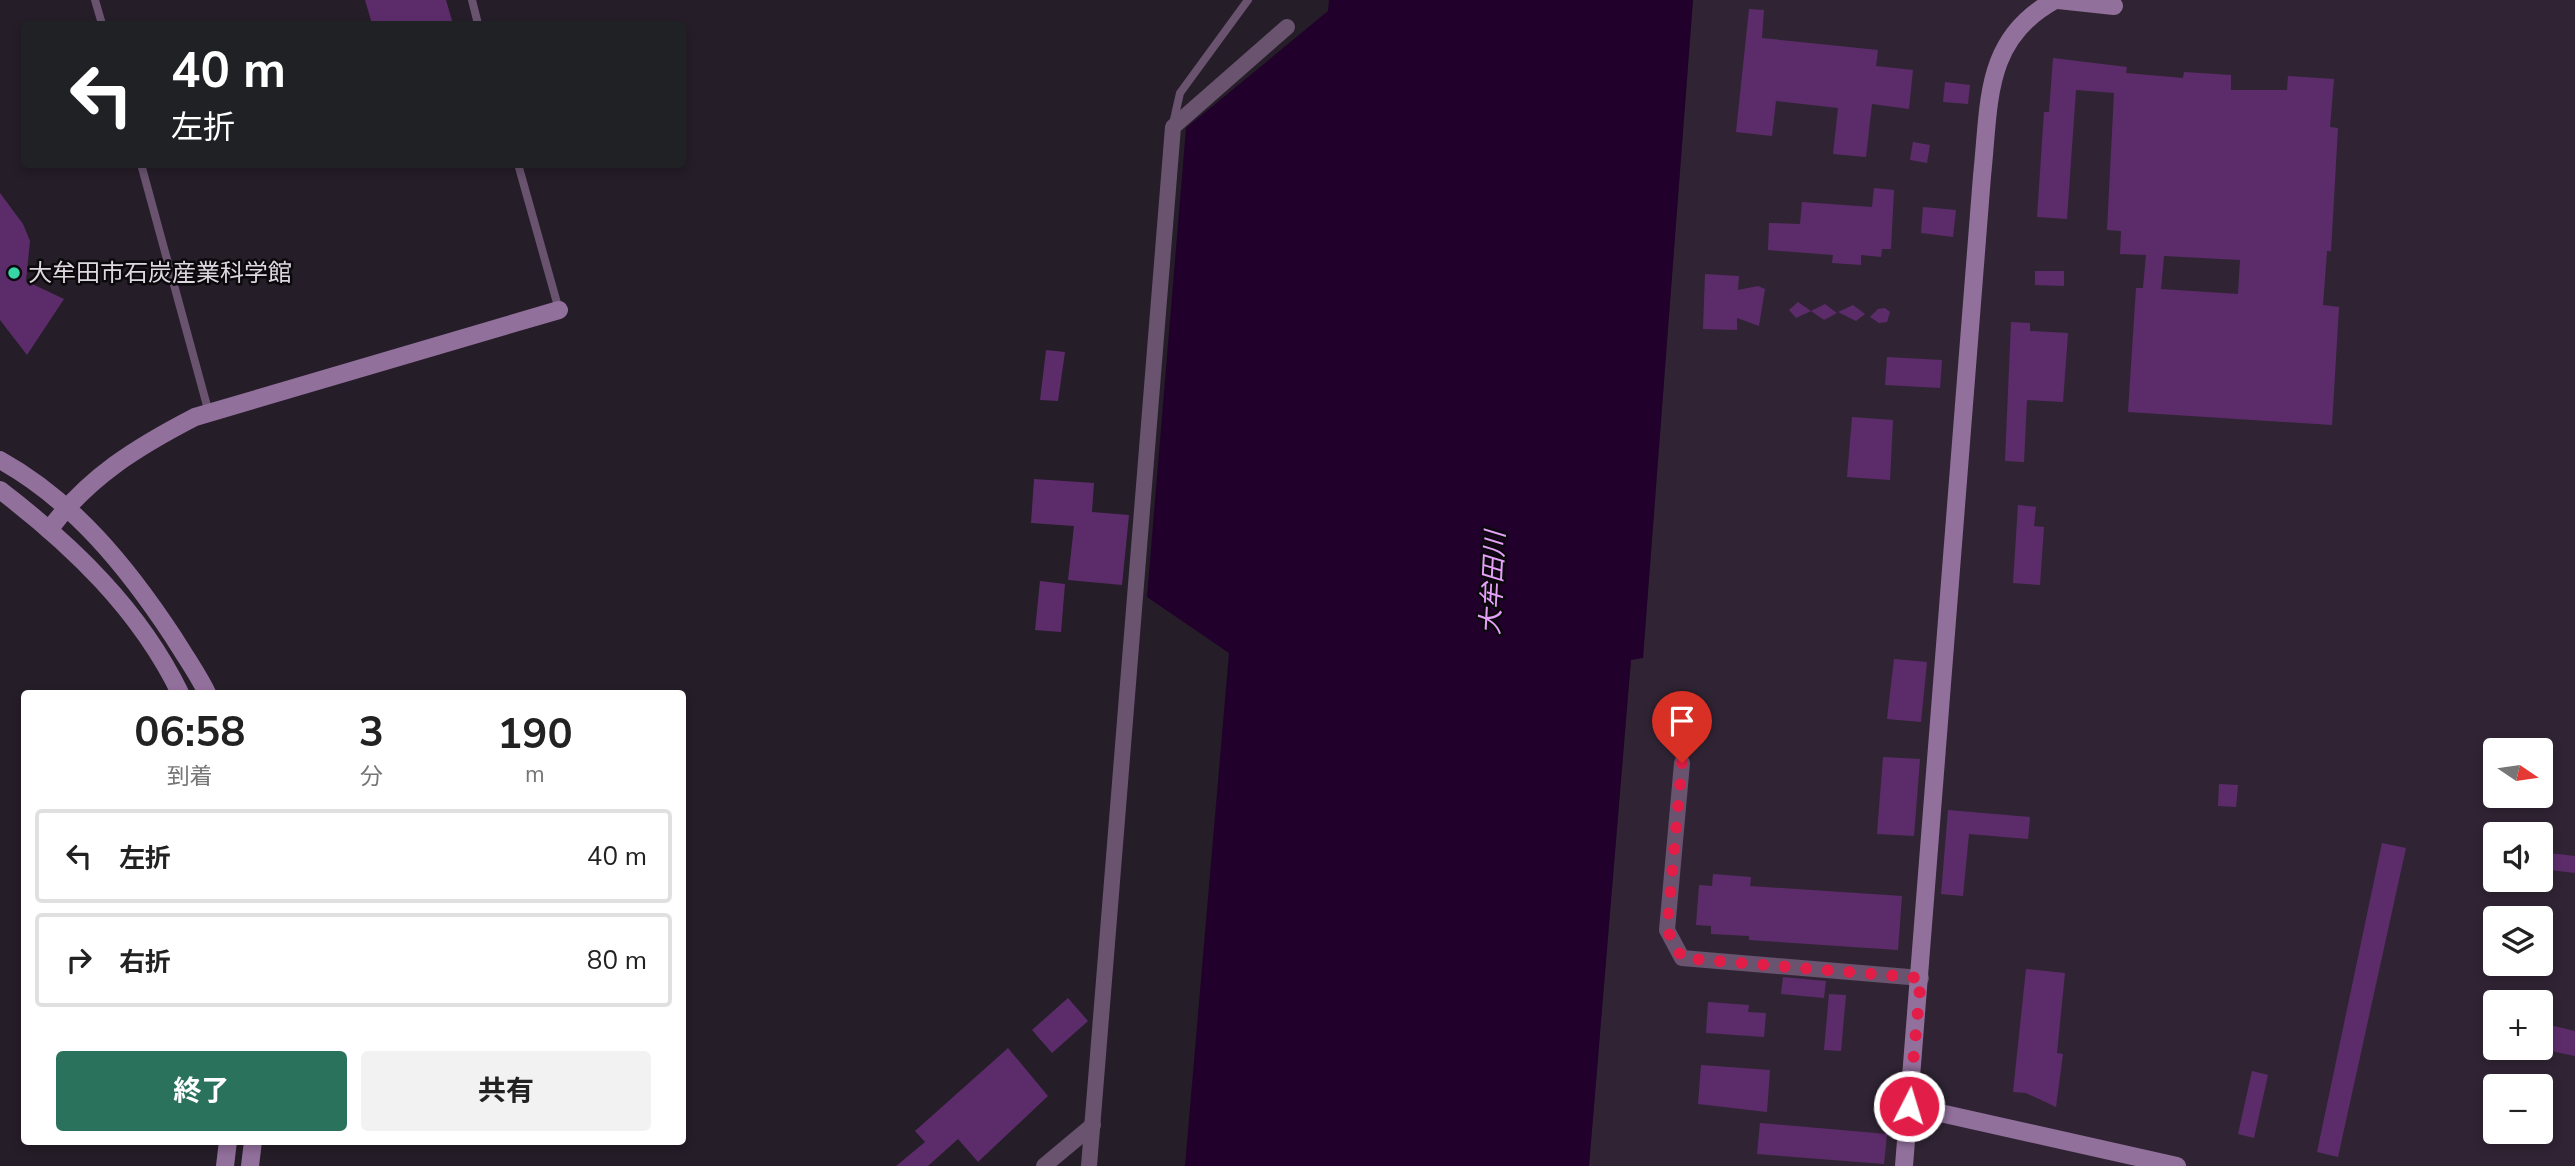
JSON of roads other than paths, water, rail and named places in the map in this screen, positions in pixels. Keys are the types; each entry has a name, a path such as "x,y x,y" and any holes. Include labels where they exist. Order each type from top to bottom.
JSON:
{"street":[{"path":"1904,1166 1921,978 1982,176 1994,75 2012,34 2033,12 2057,0 2114,6"},
{"path":"1089,1166 1173,127 1287,27"},
{"path":"49,530 66,507 113,464 144,443 209,413 559,310"},
{"path":"0,460 66,507 108,548 139,587 205,690"},
{"path":"0,490 96,572 140,630 178,690"},
{"path":"1682,763 1667,930 1682,958 1921,978"},
{"path":"1909,1106 2177,1166"},
{"path":"1044,1166 1093,1125"},
{"path":"225,1166 228,1145"},
{"path":"250,1166 253,1145"}],"lane":[{"path":"95,0 101,21"},
{"path":"472,0 477,21"},
{"path":"1173,127 1180,93 1248,0"},
{"path":"142,168 209,413"},
{"path":"519,168 559,310"}],"water":[{"name":"大牟田川","path":"1329,0 1693,0 1643,658 1631,660 1589,1166 1185,1166 1229,653 1147,597 1186,128 1328,11"}],"place":[{"name":"大牟田市石炭産業科学館","path":"14,273"}]}
